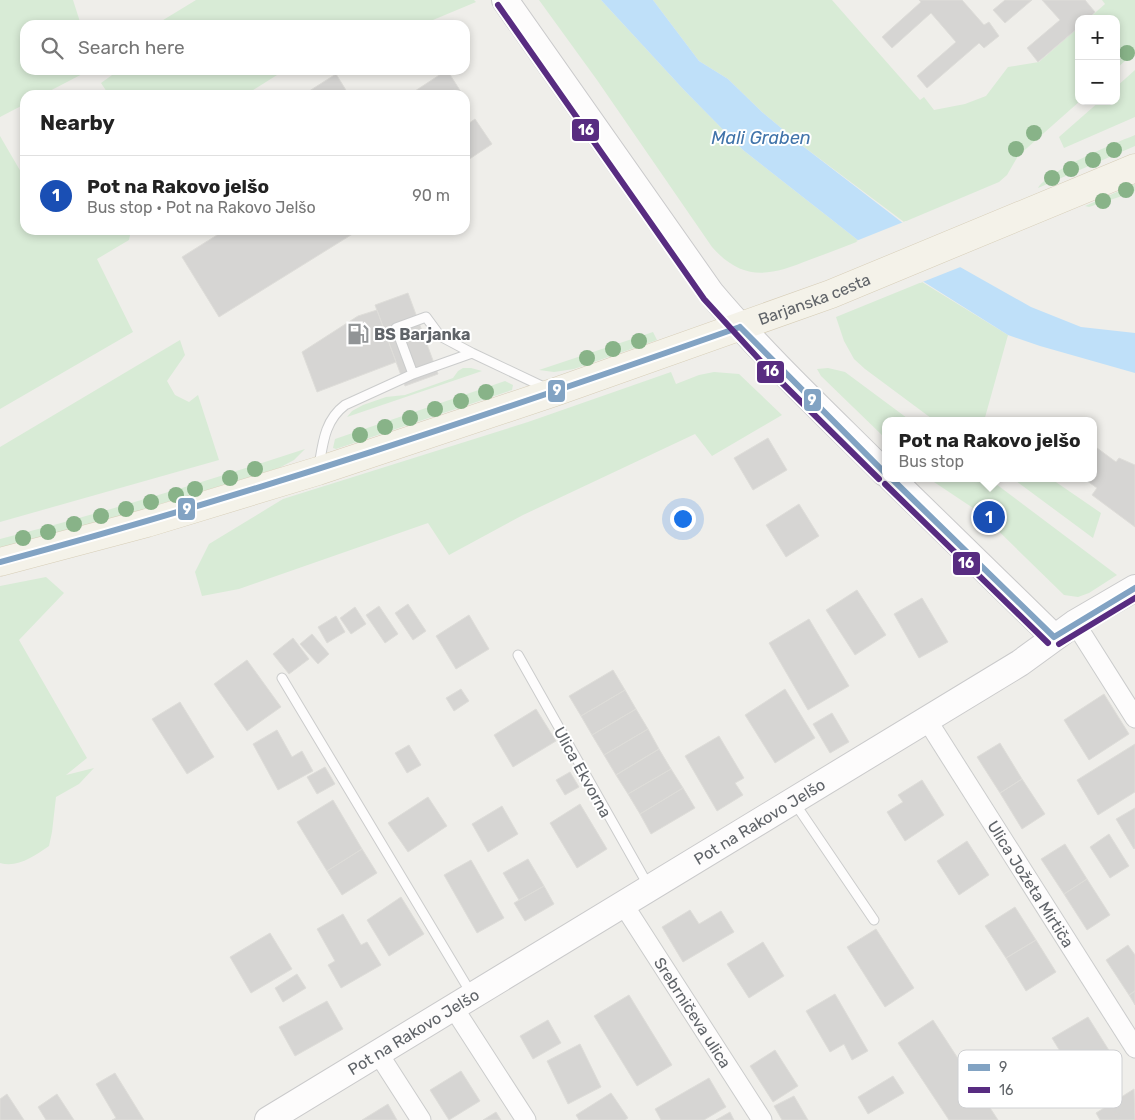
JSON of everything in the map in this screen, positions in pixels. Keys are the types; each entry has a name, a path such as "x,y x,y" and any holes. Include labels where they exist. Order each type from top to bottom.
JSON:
{"main road":[{"name":"Barjanska cesta","path":"0,562 147,523 318,471 555,392 830,294 1135,168"}],"street":[{"path":"505,0 524,24 711,293 740,327 882,470"},
{"path":"895,482 1054,638"},
{"path":"1135,588 1075,623 1135,718"},
{"name":"Pot na Rakovo Jelšo","path":"268,1120 927,720 1020,662 1075,623"},
{"name":"Ulica Jožeta Mirtiča","path":"927,720 1135,1048"},
{"name":"Srebrničeva ulica","path":"623,904 762,1120"},
{"path":"463,1001 526,1120"},
{"path":"378,1053 421,1120"}],"lane":[{"path":"413,374 396,328 426,317 440,336 555,392"},
{"path":"318,471 325,434 329,423 339,409 350,401 413,374 472,353"},
{"name":"Ulica Ekvorna","path":"518,655 650,888"},
{"path":"282,678 463,1001"},
{"path":"793,801 874,920"}],"green space":[{"path":"0,0 73,0 79,20 20,20 20,75 80,75 52,90 20,90 20,107 0,117"},
{"path":"196,0 474,0 476,2 433,20 163,20"},
{"path":"539,0 601,0 684,90 743,150 859,241 782,270 769,272 746,271 723,258 712,247 597,80"},
{"path":"653,0 832,0 920,100 924,97 934,110 965,104 986,96 1008,67 1039,62 1075,30 1075,105 1018,156 1007,175 999,182 904,222 804,147 762,112 728,79 699,61"},
{"path":"1102,0 1135,0 1135,52 1120,65 1120,15 1093,15 1105,4"},
{"path":"1135,70 1135,117 1064,148 1059,137 1095,105 1120,105 1120,83"},
{"path":"112,75 277,75 253,90 106,90 101,83"},
{"path":"1135,135 1135,146 1038,188 1055,173"},
{"path":"0,136 20,170 20,235 130,235 129,240 97,259 133,332 0,409"},
{"path":"1135,184 1135,191 1131,193 1089,207 1085,206"},
{"path":"922,282 1008,335 985,417 930,417 854,359 844,341 836,317"},
{"path":"653,332 657,340 574,369 554,372 539,370"},
{"path":"180,340 185,355 167,381 175,395 189,402 198,395 219,460 0,522 0,447"},
{"path":"463,368 482,371 347,417 352,411 363,405 386,397 405,395 453,378"},
{"path":"828,368 845,372 906,417 882,417 882,435 821,376 817,369"},
{"path":"671,372 676,384 699,375 714,372 739,374 782,415 712,456 695,434 523,515 449,555 428,523 239,589 202,596 195,572 209,544 283,499 528,422"},
{"path":"505,381 513,385 512,390 336,449 333,448 335,439"},
{"path":"305,449 294,460 279,468 75,530 0,549 0,539 153,497"},
{"path":"934,482 993,482 1117,575 1089,593 1078,597 1064,595 979,512"},
{"path":"1017,482 1056,482 1101,513 1093,538"},
{"path":"46,577 64,593 19,640 87,758 66,775 94,768 79,784 56,797 49,846 26,860 13,864 0,863 0,586"}],"water":[{"name":"Mali Graben","path":"601,0 653,0 699,61 728,79 762,112 804,147 960,267 1031,307 1081,327 1135,333 1135,373 1008,335 859,241 743,150 684,90"}],"pier":[{"path":"906,221 963,266 920,283 856,241"}],"building":[{"path":"919,0 962,0 984,25 989,22 999,36 984,48 979,43 927,88 917,76 956,42 931,13 892,48 882,37 921,2"},
{"path":"1005,0 1032,0 1005,23 993,10"},
{"path":"1042,0 1085,0 1095,12 1092,15 1075,15 1075,30 1038,62 1027,48 1060,20"},
{"path":"337,75 346,90 311,90"},
{"path":"439,75 450,75 460,90 417,90"},
{"path":"475,119 492,144 470,159 470,122"},
{"path":"217,235 351,235 219,317 182,257"},
{"path":"408,293 438,374 405,386 375,305"},
{"name":"BS Barjanka","path":"377,310 396,362 317,392 302,352 358,316"},
{"path":"768,438 787,470 753,490 734,458"},
{"path":"1097,448 1116,462 1119,458 1135,465 1135,527 1092,495 1097,488 1089,482 1097,482"},
{"path":"799,504 819,536 786,557 766,525"},
{"path":"857,590 886,635 855,655 826,610"},
{"path":"922,598 948,642 919,658 894,614"},
{"path":"408,604 426,631 413,640 395,613"},
{"path":"379,606 398,634 385,643 366,615"},
{"path":"355,607 366,624 351,634 340,618"},
{"path":"469,615 489,649 456,669 436,636"},
{"path":"336,616 345,632 327,643 318,627"},
{"path":"809,619 849,686 808,710 769,643"},
{"path":"312,634 329,654 318,664 300,644"},
{"path":"293,638 309,659 289,674 273,654"},
{"path":"247,660 281,707 247,731 214,684"},
{"path":"613,670 625,690 581,716 569,696"},
{"path":"461,689 469,701 454,711 446,698"},
{"path":"785,689 815,738 775,763 745,715"},
{"path":"625,690 636,709 592,735 581,716"},
{"path":"1104,694 1129,734 1089,760 1064,720"},
{"path":"180,702 214,757 187,774 152,719"},
{"path":"536,709 556,741 513,767 494,735"},
{"path":"636,709 648,729 604,755 592,735"},
{"path":"832,713 849,742 830,753 813,724"},
{"path":"648,729 659,749 616,775 604,755"},
{"path":"277,730 292,757 302,751 313,771 278,790 253,744"},
{"path":"719,736 744,778 735,783 743,795 717,811 685,756"},
{"path":"1000,743 1022,779 1000,793 977,757"},
{"path":"1135,744 1135,792 1098,815 1077,780"},
{"path":"409,745 421,765 407,773 395,753"},
{"path":"659,749 671,769 628,794 616,775"},
{"path":"325,767 335,784 317,794 307,777"},
{"path":"671,769 683,788 640,814 628,794"},
{"path":"570,772 579,787 565,795 556,780"},
{"path":"1022,779 1045,814 1022,829 1000,793"},
{"path":"922,780 944,815 905,841 887,812 903,802 898,795"},
{"path":"683,788 695,808 651,834 640,814"},
{"path":"428,797 447,826 408,852 388,823"},
{"path":"333,800 362,849 327,871 297,822"},
{"path":"580,804 607,849 577,868 550,823"},
{"path":"502,806 518,834 488,852 472,824"},
{"path":"1135,808 1135,848 1134,849 1116,819"},
{"path":"1109,834 1129,866 1110,878 1090,847"},
{"path":"967,841 989,875 959,895 937,861"},
{"path":"1065,844 1087,879 1064,894 1041,859"},
{"path":"362,849 377,873 342,895 327,871"},
{"path":"528,859 544,886 519,900 503,873"},
{"path":"471,860 504,918 477,933 444,875"},
{"path":"1087,879 1110,915 1087,930 1064,894"},
{"path":"544,886 554,904 525,921 514,903"},
{"path":"401,897 424,934 389,956 367,920"},
{"path":"1015,907 1036,940 1006,958 985,926"},
{"path":"690,910 699,924 721,911 734,932 683,962 662,927"},
{"path":"343,914 361,945 367,942 381,965 341,988 328,965 335,961 317,929"},
{"path":"876,929 914,988 885,1007 847,947"},
{"path":"270,933 292,969 251,993 230,957"},
{"path":"1036,940 1056,972 1026,991 1006,958"},
{"path":"763,942 784,976 749,998 727,964"},
{"path":"1128,945 1135,955 1135,991 1129,995 1106,960"},
{"path":"297,974 306,988 283,1002 275,988"},
{"path":"1135,991 1135,1005 1129,995"},
{"path":"835,994 868,1051 852,1060 844,1044 830,1052 806,1011"},
{"path":"629,995 672,1065 637,1086 594,1016"},
{"path":"327,1001 343,1029 295,1056 279,1027"},
{"path":"1088,1017 1109,1050 1059,1050 1052,1038"},
{"path":"548,1020 561,1043 533,1059 520,1036"},
{"path":"933,1020 958,1058 958,1108 990,1108 998,1120 949,1120 898,1043"},
{"path":"580,1044 601,1087 568,1104 547,1061"},
{"path":"775,1050 798,1086 773,1102 750,1066"},
{"path":"461,1071 480,1101 449,1120 430,1090"},
{"path":"115,1073 144,1120 112,1120 116,1118 96,1084"},
{"path":"893,1076 904,1093 868,1114 858,1097"},
{"path":"709,1078 726,1107 704,1120 661,1120 655,1109"},
{"path":"1134,1089 1135,1120 1100,1120 1096,1113 1104,1108 1122,1108 1122,1097"},
{"path":"611,1093 628,1118 625,1120 579,1120 576,1115"},
{"path":"7,1094 24,1120 0,1120 0,1099"},
{"path":"57,1094 74,1120 46,1120 38,1107"},
{"path":"794,1096 808,1120 782,1120 774,1106"},
{"path":"388,1104 397,1120 362,1120"},
{"path":"496,1112 501,1120 483,1120"},
{"path":"730,1112 734,1120 716,1120"}],"transit line":[{"name":"16","path":"498,5 704,299 768,369 879,479"},
{"name":"9","path":"740,327 882,470"},
{"name":"9","path":"0,562 187,509 372,452 740,327"},
{"name":"9","path":"895,482 1054,637"},
{"name":"16","path":"885,484 1048,643"},
{"name":"9","path":"1054,637 1135,588"},
{"name":"16","path":"1059,644 1135,598"}],"place":[{"name":"BS Barjanka","path":"358,334"},
{"name":"Pot na Rakovo jelšo","path":"989,517"}]}
